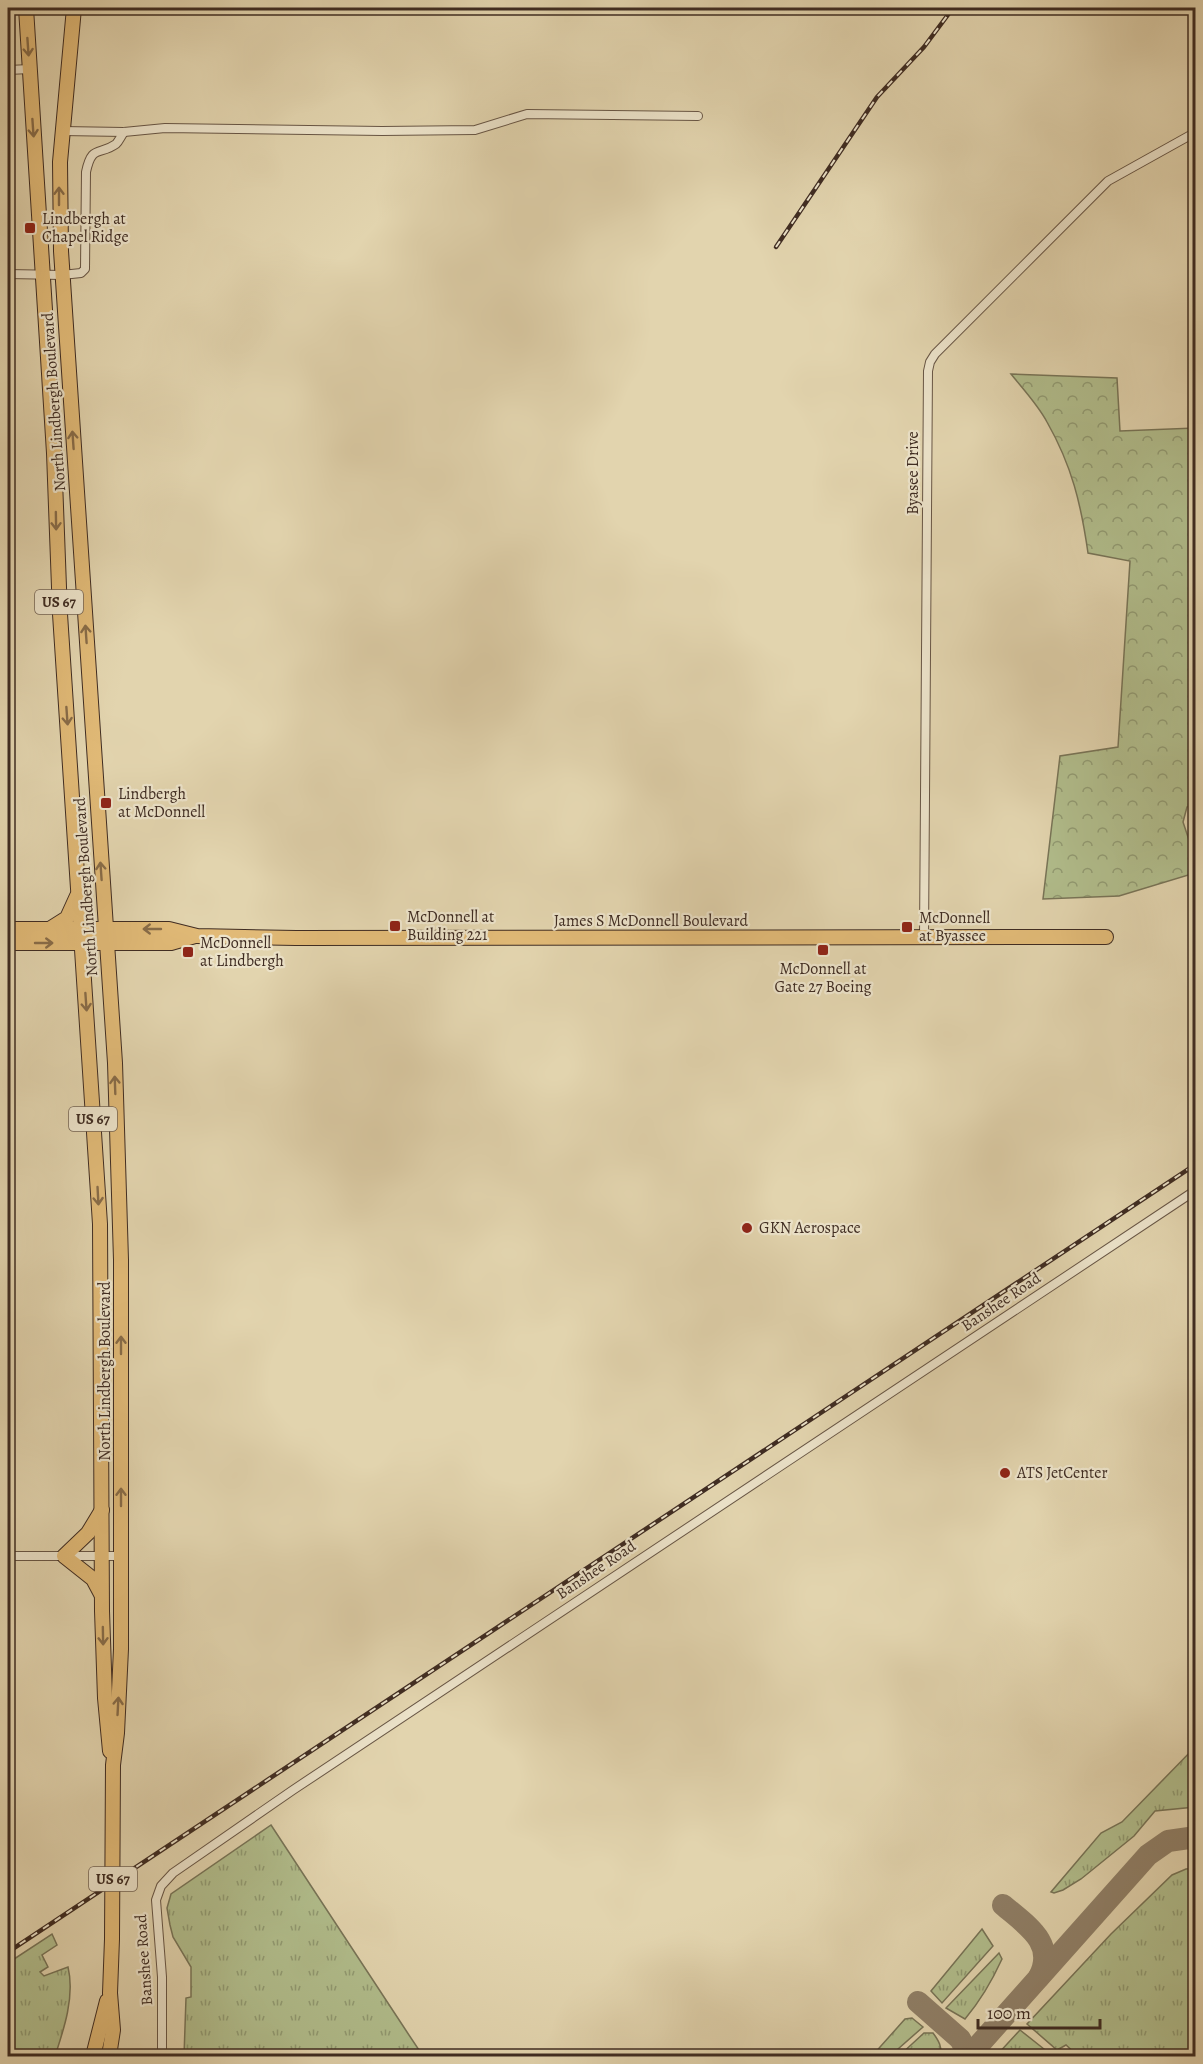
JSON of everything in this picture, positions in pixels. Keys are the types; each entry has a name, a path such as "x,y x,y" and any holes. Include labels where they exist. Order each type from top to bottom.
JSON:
{"main road":[{"name":"North Lindbergh Boulevard","path":"26,8 56,484 58,581 100,1224 102,1595 105,1698 113,1765"},
{"name":"North Lindbergh Boulevard","path":"74,8 62,131 59,202 115,1063 121,1260 120,1679 113,1765 110,1993 113,2030 110,2056"},
{"path":"48,930 68,918 78,891"},
{"name":"James S McDonnell Boulevard","path":"8,929 48,930 81,936"},
{"name":"James S McDonnell Boulevard","path":"8,943 169,929 197,936 296,938 1106,937"},
{"path":"102,1510 88,1533 64,1556 93,1579 102,1595"},
{"name":"North Lindbergh Boulevard","path":"93,2056 110,1993"}],"street":[{"path":"8,70 30,69"},
{"path":"62,131 124,132 165,128 475,130 527,114 698,116"},
{"path":"8,274 62,275 81,273 85,269 86,172 89,159 94,153 117,143 124,132"},
{"name":"Byasee Drive","path":"924,938 928,371 930,362 942,347 1108,181 1196,132"},
{"name":"Banshee Road","path":"162,2056 162,1977 156,1900 161,1886 174,1873 293,1790 1196,1190"},
{"path":"8,1556 120,1556"}],"green space":[{"path":"1011,374 1117,378 1120,431 1195,428 1196,802 1187,807 1183,822 1195,858 1195,873 1119,896 1043,899 1060,756 1118,747 1130,561 1088,553 1079,502 1063,454 1043,416"},
{"path":"1195,1747 1195,1807 1155,1811 1134,1836 1081,1879 1063,1890 1051,1892 1101,1833 1122,1822"},
{"path":"271,1825 423,2056 184,2056 186,1998 191,1997 191,1967 173,1937 167,1908 171,1894"},
{"path":"1195,1868 1195,2056 1078,2056 1066,2045 1057,2050 1027,2024 1111,1934 1172,1875"},
{"path":"982,1929 993,1946 942,2003 931,1991"},
{"path":"52,1934 57,1945 42,1955 48,1967 40,1972 44,1976 68,1967 70,1978 65,2024 55,2056 8,2056 8,1963"},
{"path":"999,1953 1002,1959 994,1975 965,2019 946,2008"},
{"path":"912,2018 923,2027 890,2056 872,2056 905,2019"},
{"path":"1020,2030 1044,2049 1038,2056 996,2056"},
{"path":"924,2033 933,2033 940,2044 941,2056 899,2056"}],"taxiway":[{"path":"969,2056 1148,1855 1168,1841 1196,1837"},
{"path":"1003,1905 1029,1928 1042,1945 1044,1965 1039,1977"},
{"path":"918,2002 960,2039 964,2046 964,2056"}],"railway":[{"path":"776,247 877,97 924,47 953,8"},
{"path":"8,1952 1196,1164"}],"place":[{"name":"Lindbergh at Chapel Ridge","path":"30,228"},
{"name":"Lindbergh at McDonnell","path":"106,803"},
{"name":"McDonnell at Building 221","path":"395,926"},
{"name":"McDonnell at Byassee","path":"907,927"},
{"name":"McDonnell at Gate 27 Boeing","path":"823,950"},
{"name":"McDonnell at Lindbergh","path":"188,952"},
{"name":"GKN Aerospace","path":"747,1228"},
{"name":"ATS JetCenter","path":"1005,1473"}]}
